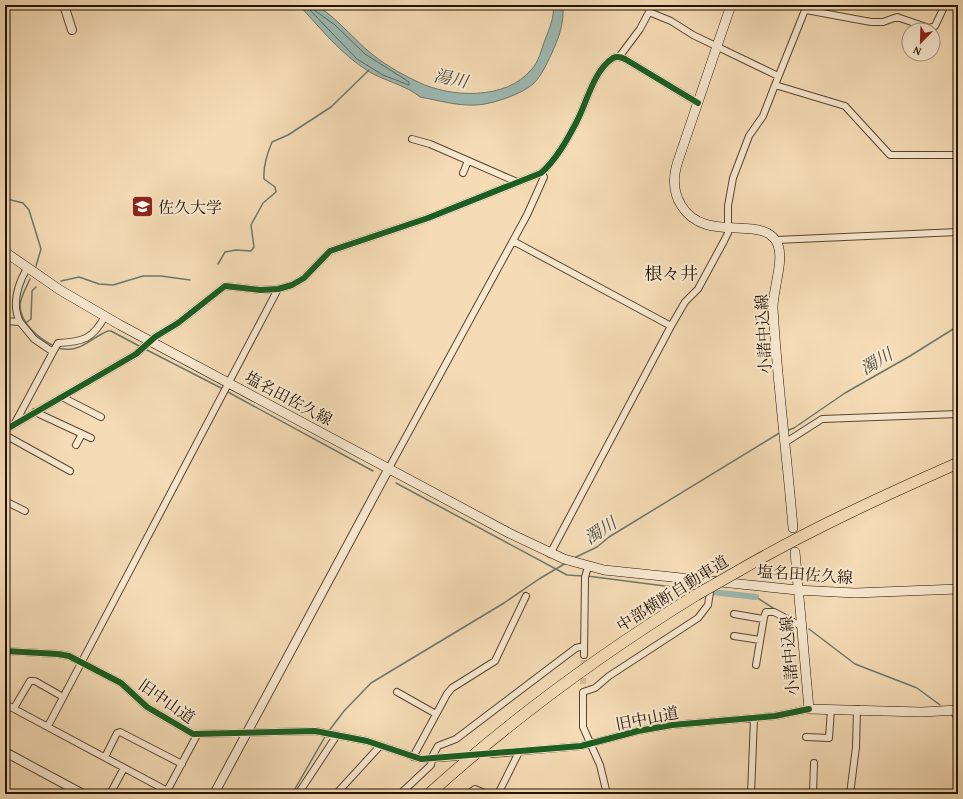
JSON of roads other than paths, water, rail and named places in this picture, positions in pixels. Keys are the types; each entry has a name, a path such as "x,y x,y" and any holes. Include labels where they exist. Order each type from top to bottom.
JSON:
{"highway":[{"path":"889,492 958,457"},
{"name":"中部横断自動車道","path":"429,794 467,760 557,688 614,648 696,595 782,545 889,492 904,487 958,463"},
{"path":"904,487 958,470"}],"main road":[{"path":"731,5 676,166 675,190 679,203 689,216 708,226 728,229 757,229 768,233 776,240"},
{"name":"小諸中込線","path":"776,240 779,254 773,307 793,528"},
{"name":"塩名田佐久線","path":"5,252 27,268 105,316 146,345 227,389 389,468 550,554 564,559 584,571 604,570 797,590 856,593 958,589"},
{"name":"小諸中込線","path":"795,552 797,590 809,709"},
{"name":"旧中山道","path":"809,709 857,709 922,712 958,710"}],"street":[{"path":"64,5 72,30"},
{"path":"5,430 113,368 178,323 226,286 260,290 278,289 300,282 330,252 428,218 541,173 551,162 569,135 600,73 611,60 618,57 640,29 650,12 651,5"},
{"path":"550,554 671,326 685,302 698,289 724,241 728,229 728,206 733,178 749,136 763,116 806,8 871,22 883,22 897,17 929,28 935,26 945,5"},
{"path":"650,12 671,21 717,46 778,76"},
{"path":"618,57 625,59 698,103"},
{"path":"775,85 845,106 890,155 958,155"},
{"path":"412,139 430,144 516,182"},
{"path":"463,173 468,161"},
{"path":"215,794 246,732 513,241 544,177 541,173"},
{"path":"776,240 958,232"},
{"path":"513,241 671,326"},
{"path":"27,268 19,286 16,302 20,322 34,339 55,349 72,344 86,339 97,330 105,316"},
{"path":"48,726 227,389 278,289"},
{"path":"5,321 20,322"},
{"path":"15,423 55,349"},
{"path":"62,397 96,417"},
{"path":"35,412 91,438"},
{"path":"785,439 822,419 958,414"},
{"path":"76,446 82,434"},
{"path":"5,435 42,459 70,471"},
{"path":"5,501 25,511"},
{"path":"584,571 584,655"},
{"path":"583,692 595,688 609,676 698,618 708,605 712,582"},
{"path":"413,757 447,694 452,688 495,660 526,596"},
{"path":"756,665 763,619 766,612 769,611 801,626"},
{"path":"734,614 763,619"},
{"path":"734,636 760,640"},
{"path":"400,794 431,765 438,746 456,739 576,648 584,646"},
{"name":"旧中山道","path":"5,651 58,654 82,663 121,683 151,709 184,730 197,735 246,732 309,731 336,735"},
{"path":"14,708 30,681 34,681 63,697"},
{"path":"583,684 582,719 589,744 600,765 608,794"},
{"path":"397,692 402,699 436,714"},
{"path":"5,704 170,793 182,764 197,735"},
{"name":"旧中山道","path":"492,754 589,744 638,731 672,725 754,718 809,709"},
{"path":"806,737 829,738 831,709"},
{"path":"850,794 856,747 857,709"},
{"path":"751,794 754,718"},
{"path":"105,757 117,734 120,732 182,764"},
{"path":"298,794 336,735 380,746 413,757 432,759 455,757"},
{"path":"336,794 380,746"},
{"path":"5,752 83,794"},
{"path":"498,794 519,752"},
{"path":"813,794 814,763"},
{"path":"110,794 124,768"},
{"path":"468,794 474,789 487,794"}],"water":[{"name":"湯川","path":"299,5 314,5 320,8 334,18 373,55 385,64 405,75 431,87 462,93 493,91 507,87 520,80 534,67 538,60 551,23 553,5 563,5 563,12 562,25 551,55 544,70 534,83 522,91 506,98 481,105 468,105 454,104 420,97 408,89 368,71 340,49"}],"waterway":[{"path":"218,264 225,252 236,250 251,251 254,247 251,225 263,203 276,192 275,187 264,179 266,160 272,142 288,135 331,107 369,70"},
{"path":"5,196 7,199 23,203 29,210 41,249 36,266"},
{"path":"61,281 79,277 99,284 113,285 143,276 161,276 190,280"},
{"path":"30,279 24,291 20,305 23,318 31,330 54,346"},
{"path":"27,322 31,319 32,291 36,287"},
{"name":"濁川","path":"786,431 794,428 845,393 910,356 958,326"},
{"path":"58,348 73,349 79,347 108,331 111,331 141,347"},
{"path":"145,349 223,389"},
{"path":"226,391 373,471"},
{"name":"濁川","path":"574,558 597,547 609,537 781,432"},
{"path":"396,483 567,575 583,576"},
{"name":"濁川","path":"328,732 344,711 371,683 504,603 566,563"},
{"path":"587,576 696,590"},
{"path":"712,592 756,597"},
{"path":"756,597 776,610"},
{"path":"809,629 855,664 917,688 940,705"},
{"path":"951,714 958,725"},
{"name":"濁川","path":"292,794 326,735"}],"tunnel":[{"path":"583,684 584,655"},
{"path":"455,757 492,754"}],"place":[{"name":"佐久大学","path":"143,207"}],"district":[{"name":"根々井","path":"671,273"}]}
